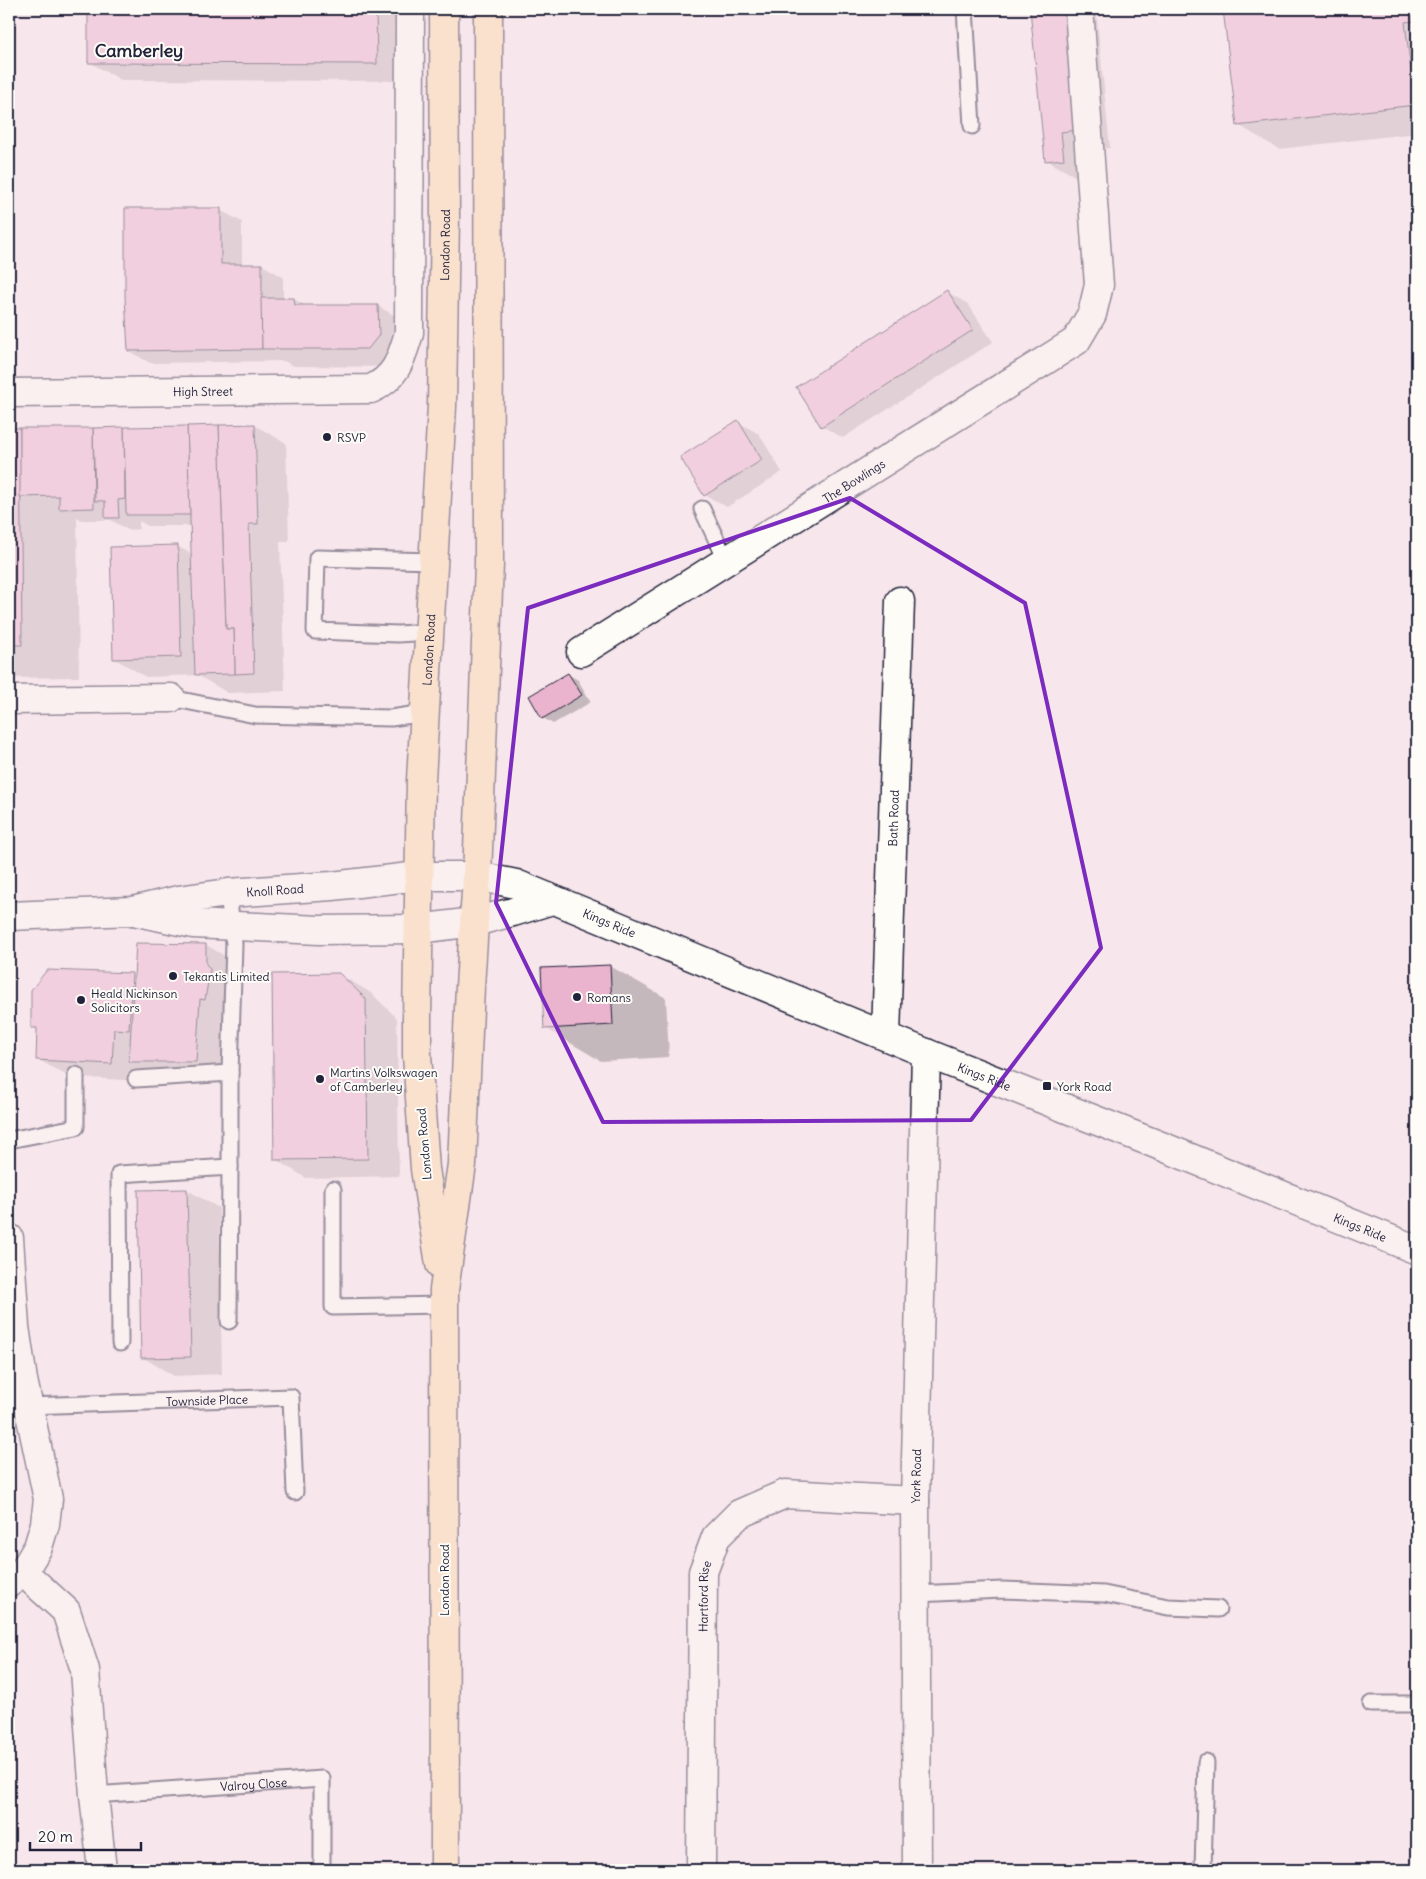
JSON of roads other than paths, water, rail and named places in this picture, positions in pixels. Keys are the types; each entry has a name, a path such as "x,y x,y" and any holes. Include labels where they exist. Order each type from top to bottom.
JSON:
{"main road":[{"name":"London Road","path":"444,9 445,217 442,386 434,561 424,713 419,876 417,1055 425,1169 444,1298"},
{"name":"London Road","path":"445,1870 444,1298 462,1164 477,876 489,555 488,9"}],"street":[{"name":"High Street","path":"9,393 371,389 382,384 392,376 400,362 409,333 410,9"},
{"name":"The Bowlings","path":"581,652 1076,341 1092,314 1099,285 1079,9"},
{"name":"Bath Road","path":"886,1036 900,601"},
{"path":"9,700 171,698"},
{"name":"Knoll Road","path":"9,916 132,911 178,900 228,893 332,886 419,876 477,876"},
{"name":"Kings Ride","path":"477,876 516,884 926,1053 1417,1250"},
{"path":"474,922 552,900"},
{"name":"Knoll Road","path":"132,911 194,924 320,930 418,929 474,922"},
{"name":"York Road","path":"917,1870 916,1501 926,1053"},
{"path":"9,1238 15,1327 28,1406 48,1499 45,1524 38,1547 16,1577 66,1611 85,1670 94,1795 102,1870"},
{"name":"Hartford Rise","path":"701,1870 702,1572 716,1537 739,1514 785,1494 916,1501"}],"lane":[{"path":"965,9 972,126"},
{"path":"702,509 726,560"},
{"path":"430,632 398,634 315,631 317,558 434,561"},
{"path":"171,698 254,715 391,718 424,713"},
{"path":"228,893 234,944 230,1073 229,1321"},
{"path":"136,1079 230,1073"},
{"path":"9,1140 76,1127 76,1075"},
{"path":"120,1343 119,1174 230,1167"},
{"path":"333,1189 333,1307 444,1298"},
{"name":"Townside Place","path":"28,1406 292,1397 295,1492"},
{"path":"916,1594 1002,1590 1104,1594 1168,1607 1218,1609"},
{"path":"1371,1704 1417,1704"},
{"path":"1203,1870 1206,1762"},
{"name":"Valroy Close","path":"94,1795 322,1779 322,1870"}],"place":[{"name":"RSVP","path":"327,437"},
{"name":"Tekantis Limited","path":"173,976"},
{"name":"Romans","path":"577,997"},
{"name":"Heald Nickinson Solicitors","path":"81,1000"},
{"name":"Martins Volkswagen of Camberley","path":"320,1079"},
{"name":"York Road","path":"1047,1086"}],"district":[{"name":"Camberley","path":"139,50"}]}
